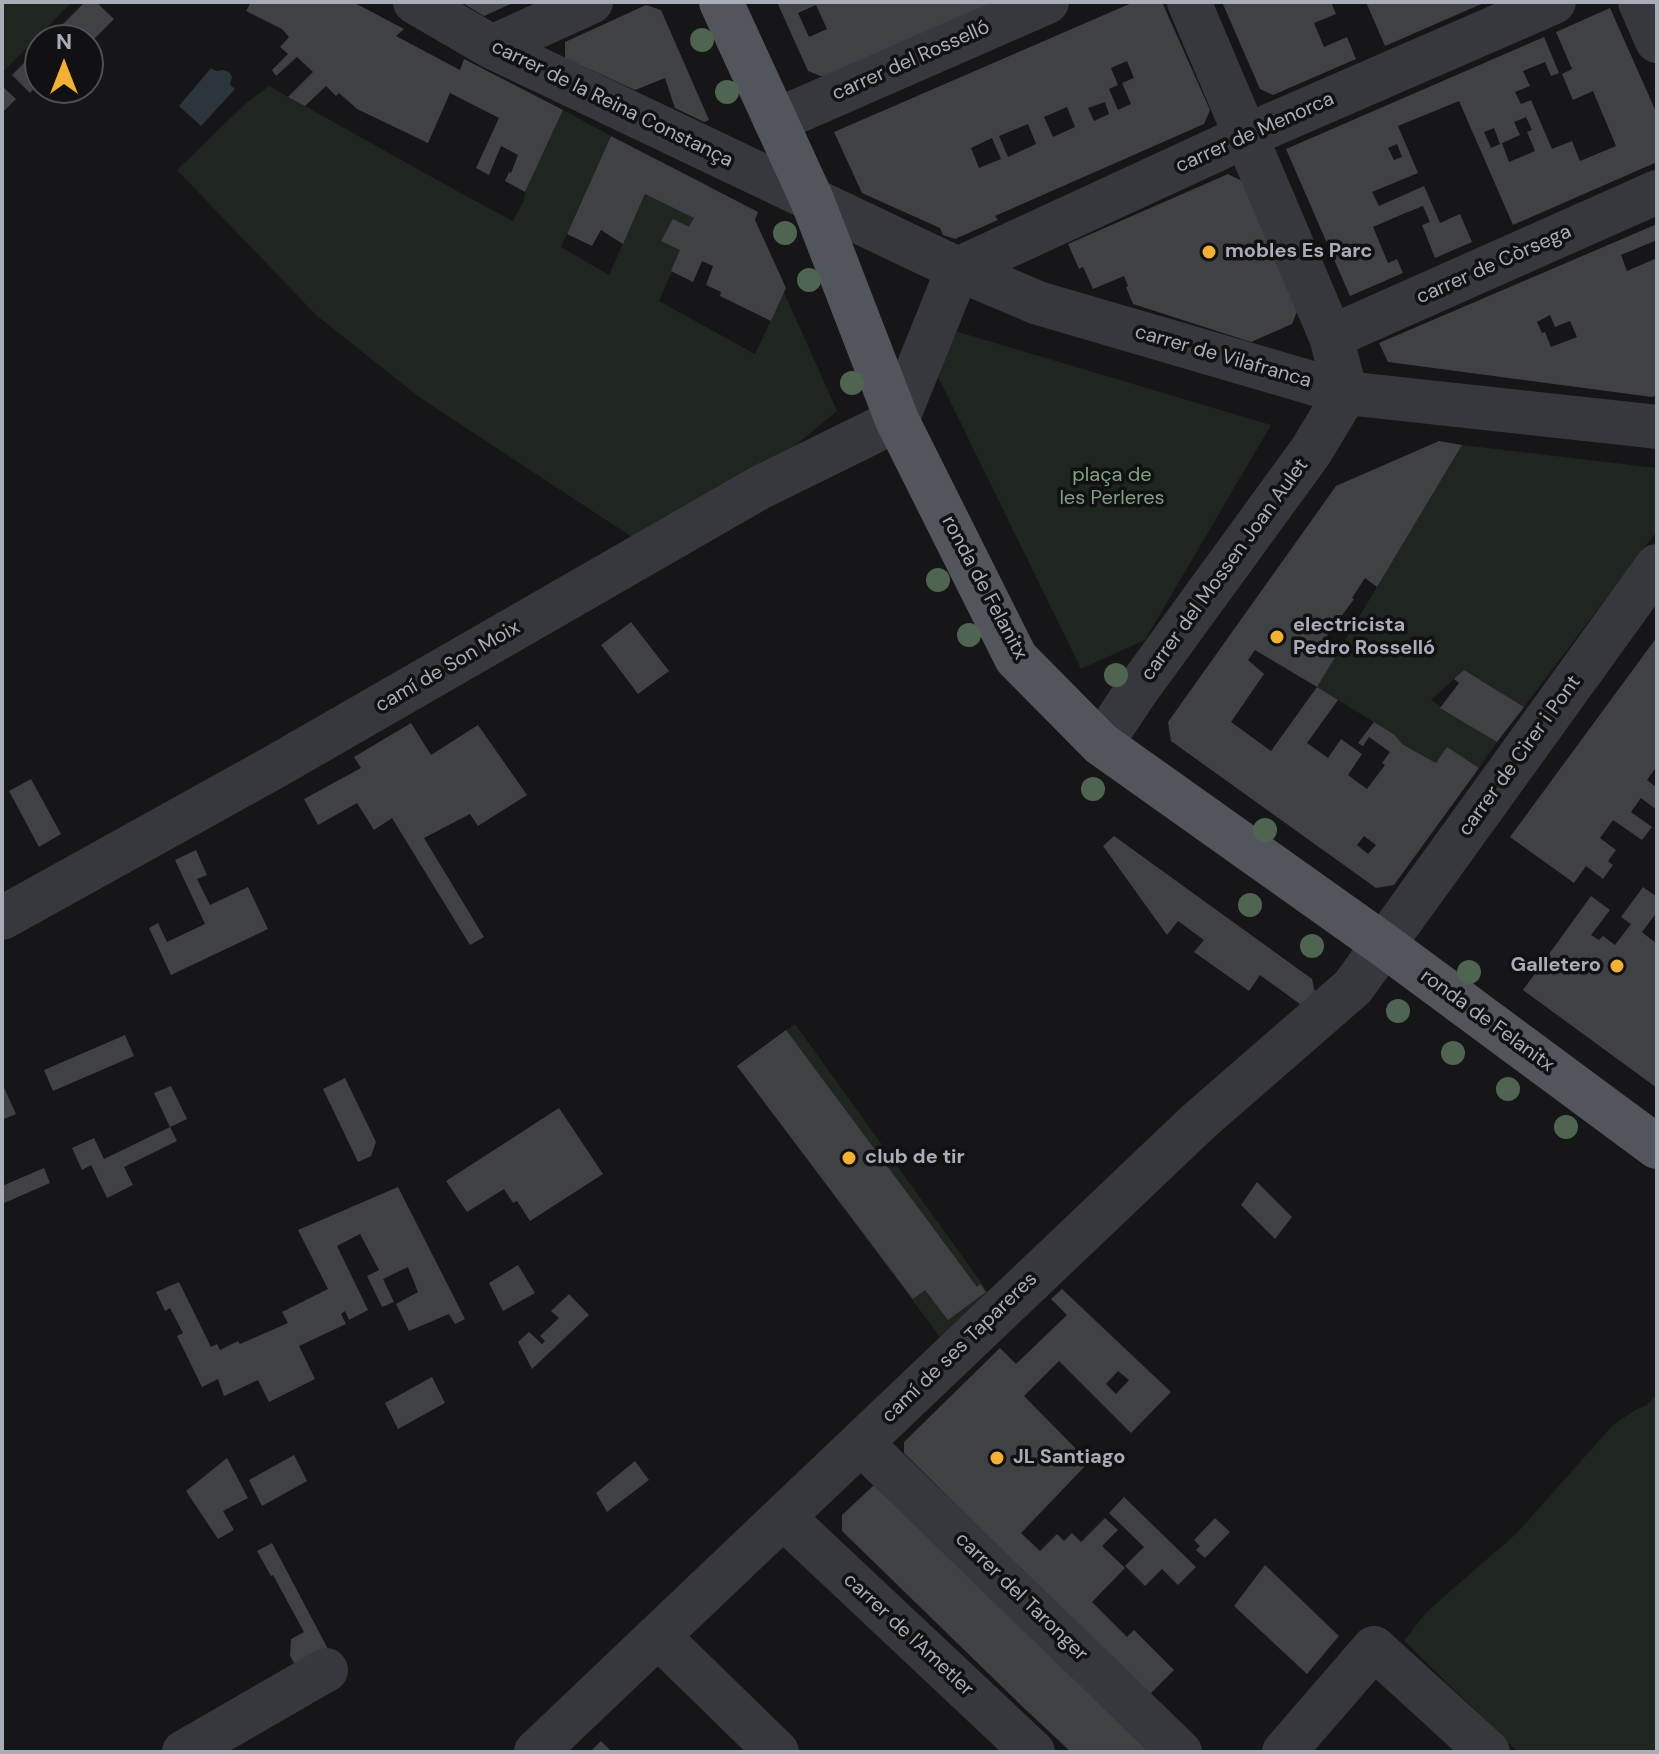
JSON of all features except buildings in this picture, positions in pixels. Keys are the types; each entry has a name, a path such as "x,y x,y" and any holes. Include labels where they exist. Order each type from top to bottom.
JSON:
{"main road":[{"name":"ronda de Felanitx","path":"721,2 812,200 897,420 1016,658 1101,744 1384,945 1657,1147"}],"street":[{"name":"carrer de la Reina Constança","path":"415,2 492,47 812,200"},
{"path":"492,47 591,2"},
{"name":"carrer del Rosselló","path":"775,121 1047,2"},
{"path":"1189,2 1331,337 1346,393"},
{"name":"carrer de Menorca","path":"958,269 1246,136 1554,2"},
{"path":"1640,2 1657,41"},
{"name":"carrer de Còrsega","path":"1331,337 1657,192"},
{"name":"carrer de Vilafranca","path":"812,200 1038,303 1346,393 1657,427"},
{"path":"897,420 958,269"},
{"name":"carrer del Mossen Joan Aulet","path":"1101,744 1311,451 1346,393"},
{"name":"camí de Son Moix","path":"2,918 276,766 759,488 897,420"},
{"name":"carrer de Cirer i Pont","path":"1384,945 1657,566"},
{"name":"camí de ses Tapareres","path":"536,1752 1198,1122 1353,987 1384,945"},
{"name":"carrer del Taronger","path":"861,1443 1180,1752"},
{"name":"carrer de l'Ametler","path":"783,1517 1033,1752"},
{"path":"658,1636 777,1752"},
{"path":"1284,1752 1374,1648 1488,1752"},
{"path":"184,1752 326,1670"}],"green space":[{"path":"2,2 72,2 50,24 24,24 24,51 2,73"},
{"path":"269,86 513,221 563,110 611,136 561,247 609,275 660,161 709,186 659,301 755,354 784,292 837,411 749,484 644,545 419,397 316,315 177,170 244,105"},
{"name":"plaça de les Perleres","path":"955,331 1271,425 1145,640 1081,669 928,356"},
{"path":"1462,445 1657,468 1657,531 1524,707 1464,670 1431,700 1497,742 1479,768 1447,748 1436,763 1317,687"},
{"name":"club de tir","path":"795,1024 993,1299 946,1345 737,1066"},
{"path":"1657,1394 1657,1752 1518,1752 1404,1641 1431,1608 1517,1533 1613,1425 1647,1405"}],"shaded area":[{"path":"211,68 229,72 232,77 230,85 235,89 201,126 179,106"}],"place":[{"name":"mobles Es Parc","path":"1209,252"},
{"name":"electricista Pedro Rosselló","path":"1277,637"},
{"name":"Galletero","path":"1617,966"},
{"name":"club de tir","path":"849,1158"},
{"name":"JL Santiago","path":"997,1458"}]}
